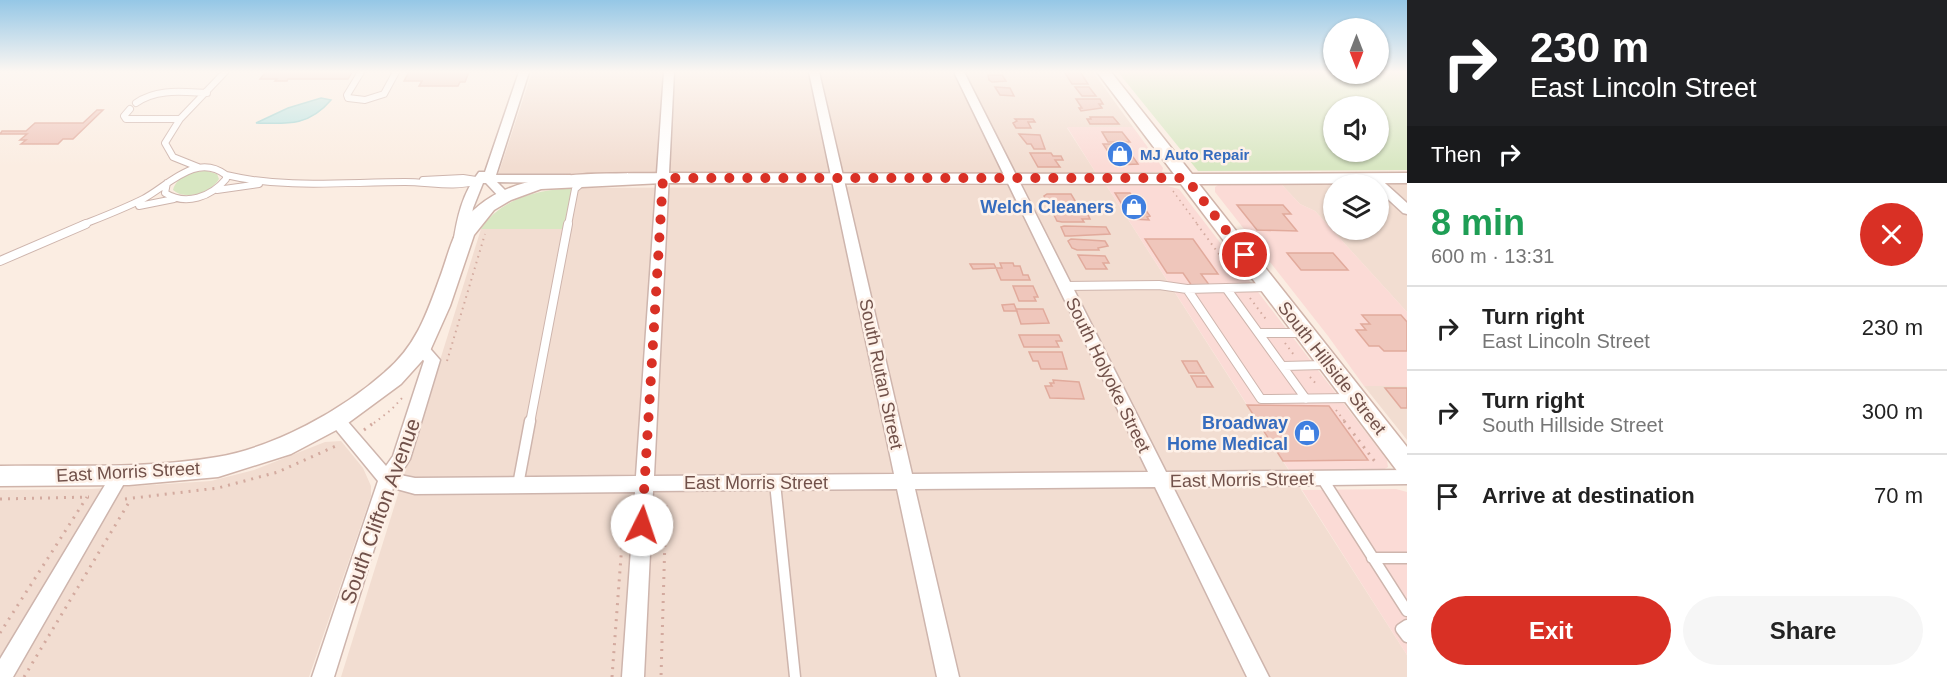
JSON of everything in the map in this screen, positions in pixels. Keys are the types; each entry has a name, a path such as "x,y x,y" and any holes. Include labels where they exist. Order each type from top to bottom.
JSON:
{"street":[{"path":"460,249 464,214 492,163 513,104"},
{"path":"633,677 667,104"},
{"name":"South Rutan Street","path":"821,104 948,677"},
{"name":"South Holyoke Street","path":"975,104 1258,677"},
{"name":"South Hillside Street","path":"1128,104 1407,465"},
{"path":"484,179 1323,178"},
{"path":"1389,178 1407,178"},
{"path":"484,179 505,196"},
{"path":"387,479 344,428 421,348 440,306 465,234 488,207 505,196 538,184 585,180"},
{"path":"1389,194 1407,210"},
{"name":"South Clifton Avenue","path":"323,677 387,479 401,459 432,360 421,348"},
{"name":"East Morris Street","path":"0,476 120,476 218,467 344,428"},
{"path":"1,677 97,497 120,476"},
{"name":"East Morris Street","path":"387,479 415,486 1407,477"}],"lane":[{"path":"177,199 165,194 167,183 173,172 172,157 165,143 179,119 196,104"},
{"path":"130,109 124,116 126,119 179,119"},
{"path":"172,157 200,168"},
{"path":"173,172 218,168 226,174 266,182"},
{"path":"216,190 226,179 226,174"},
{"path":"114,212 147,203 196,198 216,190 266,182 412,182 452,185 468,184 484,179"},
{"path":"518,485 575,190 585,180"},
{"path":"0,261 146,198 167,183"},
{"path":"1065,286 1159,285 1187,289 1270,287"},
{"path":"1226,288 1306,399"},
{"path":"1187,289 1261,399 1356,398"},
{"path":"1259,333 1305,333"},
{"path":"1283,366 1330,365"},
{"path":"1322,478 1372,558 1403,598 1407,611"},
{"path":"775,483 795,677"},
{"path":"1372,558 1407,558"},
{"path":"1407,625 1401,628 1407,637"}],"path":[{"path":"446,361 486,232"},
{"path":"0,499 16,500 63,495 131,499 218,489 278,472 325,452 344,428 390,410 406,394 421,394"},
{"path":"0,633 97,497"},
{"path":"24,677 131,499"},
{"path":"612,677 625,503 666,503 661,677"}],"shaded area":[{"path":"522,104 1116,104 1133,127 1067,128 1096,173 498,175"},
{"path":"1067,127 1133,127 1163,168 1162,172 1096,173"},
{"path":"1389,184 1407,184 1407,312 1341,240 1389,240"},
{"path":"1106,185 1407,655 1407,677 341,677 481,229 567,229 576,188"},
{"path":"1106,185 1167,186 1179,189 1387,460 1388,467 1381,471 1289,470"},
{"path":"1218,185 1282,185 1300,204 1315,211 1323,220 1323,240 1341,240 1407,312 1407,386 1364,386 1328,336 1215,192 1215,187"},
{"path":"1282,185 1323,185 1323,220 1315,211 1300,204"},
{"path":"1364,386 1407,386 1407,440"},
{"path":"341,441 363,468 371,486 371,496 309,677 0,677 0,490 92,489 211,481 254,470 325,442"},
{"path":"1396,489 1407,492 1407,655 1302,490"}],"green space":[{"path":"1144,104 1323,104 1323,162 1389,162 1389,104 1407,104 1407,170 1198,171"},
{"path":"207,171 217,174 219,179 204,192 184,195 173,190 182,177"},
{"path":"576,188 567,229 481,229 489,218 511,202 536,193"}],"water":[{"path":"303,104 327,104 314,115 297,122 256,123"}],"building":[{"path":"1079,104 1103,104 1099,104 1102,108 1081,111 1079,108 1082,108"},
{"path":"97,110 103,110 73,139 63,139 58,144 21,144 26,140 20,140 27,134 0,134 2,131 26,131 35,123 83,123"},
{"path":"1090,117 1113,117 1119,124 1090,124 1087,119 1091,119"},
{"path":"1015,119 1033,119 1035,122 1028,122 1031,128 1016,128 1013,123 1017,121"},
{"path":"1102,132 1122,132 1130,142 1108,142"},
{"path":"1019,134 1040,135 1045,149 1034,149"},
{"name":"MJ Auto Repair","path":"1103,144 1124,144 1138,164 1117,165"},
{"path":"1030,153 1051,153 1053,156 1061,156 1063,160 1055,160 1060,167 1038,167"},
{"name":"Welch Cleaners","path":"1115,193 1130,193 1137,198 1150,216 1147,217 1149,220 1131,219"},
{"path":"1071,194 1077,204 1047,202 1044,196"},
{"path":"1237,205 1283,205 1291,214 1283,214 1297,231 1257,230"},
{"path":"1053,213 1087,213 1090,219 1082,219 1084,222 1057,221"},
{"path":"1061,227 1106,227 1110,234 1065,236"},
{"path":"1071,239 1105,241 1108,246 1098,248 1099,250 1077,250 1072,248 1068,241"},
{"path":"1145,239 1193,239 1218,274 1201,274 1210,286 1192,286 1183,273 1167,273"},
{"path":"1287,253 1333,253 1348,270 1301,270"},
{"path":"1078,255 1105,256 1109,263 1103,263 1107,269 1086,269"},
{"path":"1000,263 1013,263 1014,266 1020,266 1023,275 1028,275 1030,280 1001,280 996,268 1002,268"},
{"path":"970,264 994,264 996,268 973,269"},
{"path":"1013,286 1033,286 1038,297 1034,297 1036,301 1019,301"},
{"path":"1014,304 1017,311 1004,311 1002,305"},
{"path":"1016,309 1043,309 1049,323 1021,324"},
{"path":"1362,315 1401,315 1407,322 1407,351 1384,351 1379,346 1369,346 1356,330 1366,330 1361,324 1370,324"},
{"path":"1019,335 1059,335 1062,341 1056,341 1059,347 1024,347"},
{"path":"1029,352 1062,352 1067,369 1041,369 1038,361 1033,361"},
{"path":"1182,361 1197,361 1204,373 1189,373"},
{"path":"1191,376 1206,376 1213,387 1197,387"},
{"path":"1053,380 1079,382 1084,399 1050,398 1045,386 1052,386 1050,383 1054,383"},
{"path":"1385,388 1407,388 1407,408 1401,408"},
{"name":"Broadway Home Medical","path":"1247,405 1329,406 1368,460 1283,461"}],"place":[{"name":"MJ Auto Repair","path":"1120,154"},
{"name":"Welch Cleaners","path":"1134,207"},
{"name":"Broadway Home Medical","path":"1307,433"}],"route":[{"path":"642,525 663,178 860,180 1186,178 1245,255"}]}
